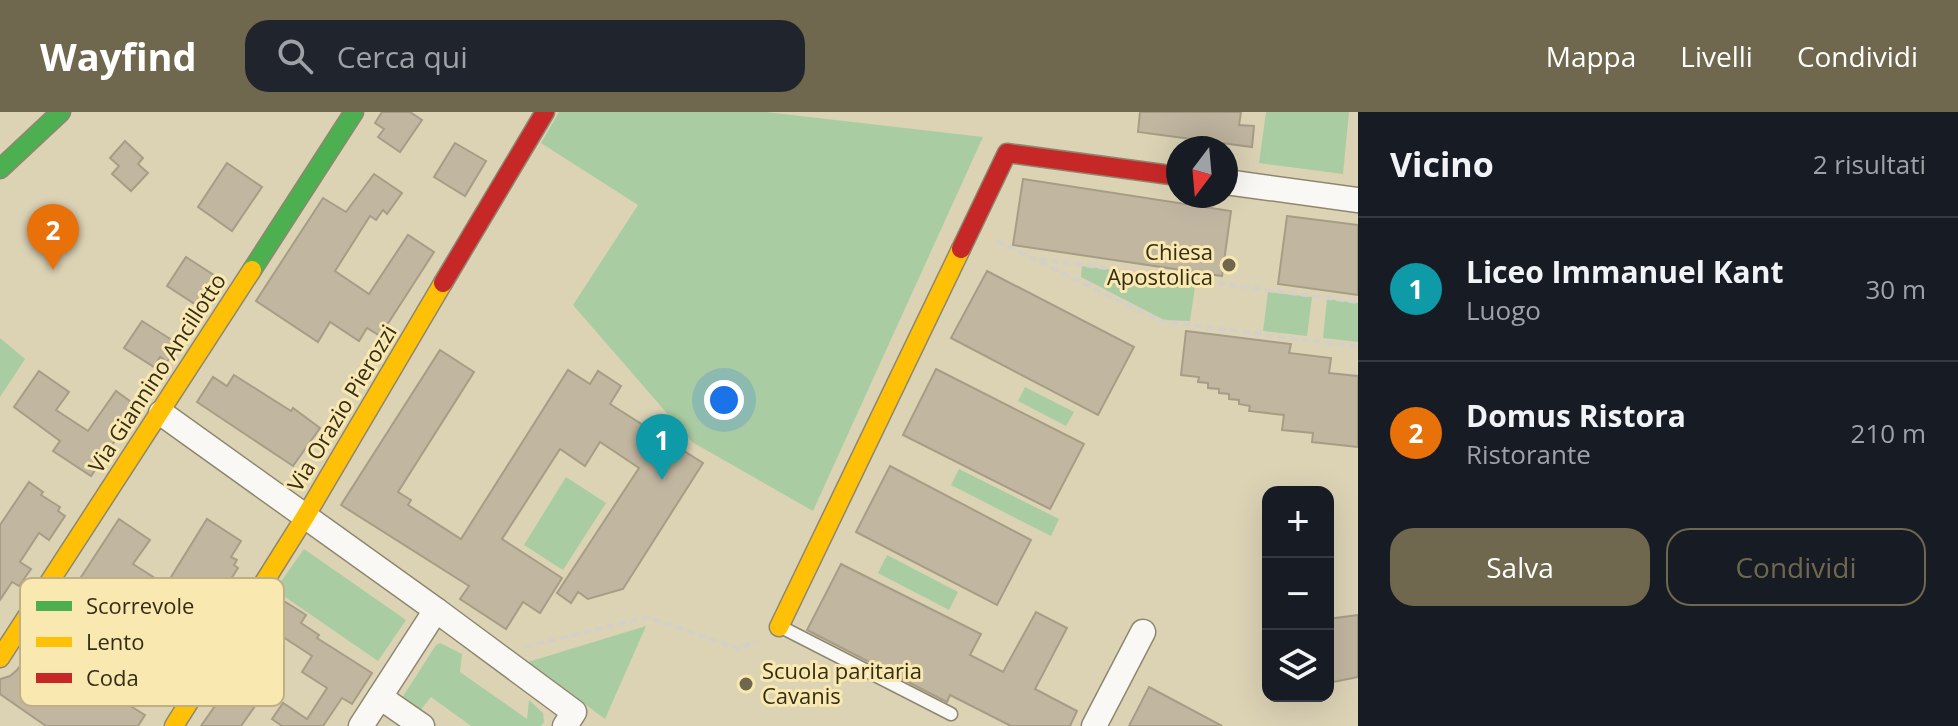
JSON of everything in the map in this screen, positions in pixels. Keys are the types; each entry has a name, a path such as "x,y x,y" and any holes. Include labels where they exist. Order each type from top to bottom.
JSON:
{"street":[{"path":"0,169 61,112"},
{"name":"Via Giannino Ancillotto","path":"53,578 354,112"},
{"name":"Via Orazio Pierozzi","path":"267,578 545,112"},
{"path":"779,627 1007,153 1166,174"},
{"path":"1238,184 1358,200"},
{"path":"161,413 574,712 565,726"},
{"path":"361,726 436,610"},
{"name":"Via Giannino Ancillotto","path":"0,658 20,628"},
{"path":"1094,726 1143,632"},
{"path":"380,697 422,726"},
{"name":"Via Orazio Pierozzi","path":"174,726 187,706"}],"lane":[{"path":"779,627 951,714"}],"path":[{"path":"991,238 1161,321 1358,347"},
{"path":"1034,258 1358,302"},
{"path":"496,655 647,617 740,649 779,627"}],"green space":[{"path":"559,112 766,112 983,137 813,511 692,442 573,305 638,205 541,143"},
{"path":"1266,112 1349,112 1343,174 1259,163"},
{"path":"1082,266 1196,280 1190,321 1164,320 1081,277"},
{"path":"1268,292 1312,297 1307,336 1263,331"},
{"path":"1327,299 1358,303 1358,342 1323,338"},
{"path":"0,338 25,359 0,397"},
{"path":"1025,387 1074,412 1066,426 1018,401"},
{"path":"959,469 1059,519 1051,536 951,485"},
{"path":"566,477 606,503 563,570 524,545"},
{"path":"304,549 406,620 378,661 284,596 283,578"},
{"path":"887,555 958,592 949,610 878,573"},
{"path":"646,626 605,719 528,662"},
{"path":"440,643 462,654 460,672 527,719 529,700 543,713 541,726 471,726 431,697 420,711 402,698"}],"building":[{"path":"382,112 410,112 422,120 400,152 378,137 384,129 375,123"},
{"path":"1140,112 1241,112 1239,125 1254,126 1252,147 1238,145 1238,136 1168,136 1138,132"},
{"path":"125,141 143,158 138,164 148,173 131,191 112,174 119,166 110,158"},
{"path":"455,143 486,161 465,196 434,177"},
{"path":"227,163 262,187 232,231 198,207"},
{"path":"374,174 402,193 387,214 383,210 376,220 370,216 335,271 369,294 408,235 434,252 380,336 367,328 359,341 330,322 318,342 256,301 323,198 346,212"},
{"path":"1023,179 1166,201 1166,208 1231,211 1222,276 1013,245"},
{"path":"1287,216 1358,225 1358,295 1278,284"},
{"path":"186,257 220,279 201,308 167,286"},
{"path":"987,271 1134,347 1098,415 951,338"},
{"path":"142,321 178,344 167,362 160,357 154,367 124,348"},
{"path":"1186,331 1291,344 1289,353 1331,358 1329,373 1358,376 1358,447 1312,442 1313,433 1282,430 1284,415 1249,411 1250,406 1229,399 1229,394 1208,388 1208,383 1198,382 1199,377 1181,375"},
{"path":"440,350 474,372 398,492 411,500 408,505 461,539 568,370 590,384 598,371 621,386 610,404 703,463 623,589 588,599 578,592 571,603 557,593 639,468 600,442 585,466 560,449 502,539 562,578 540,613 523,602 506,629 460,599 469,586 341,505"},
{"path":"936,369 1084,444 1050,509 903,435"},
{"path":"39,371 69,392 56,410 88,431 116,391 138,407 91,476 53,451 60,441 14,407"},
{"path":"234,375 291,411 293,408 320,428 293,466 197,402 213,377 227,386"},
{"path":"890,466 1031,540 997,605 856,532"},
{"path":"29,482 43,492 41,495 60,507 58,511 65,516 49,540 39,533 20,562 31,569 25,578 20,578 19,586 12,582 0,600 0,525"},
{"path":"119,519 150,540 133,564 155,578 80,578"},
{"path":"207,519 241,541 231,557 237,560 234,565 238,568 232,578 170,578"},
{"path":"841,564 981,634 970,655 1003,672 1036,612 1067,628 1035,689 1077,711 1070,726 1011,726 950,695 947,702 807,630"},
{"path":"284,601 306,615 301,623 319,635 317,638 372,673 352,704 342,698 323,726 282,726 272,719 281,706 284,704 307,719 327,688 302,672 312,656 284,638"},
{"path":"1358,615 1358,677 1334,682 1334,630 1334,618"},
{"path":"20,666 20,706 133,706 145,715 138,726 46,726 0,694 0,679"},
{"path":"1149,687 1222,726 1129,726"},
{"path":"215,706 255,706 241,726 201,726"}],"traffic: fast":[{"path":"0,169 61,112"},
{"path":"252,270 354,112"}],"traffic: slow":[{"path":"779,627 961,249"},
{"path":"52,578 252,270"},
{"path":"267,578 443,283"},
{"path":"0,658 20,627"},
{"path":"174,726 187,706"}],"traffic: jam":[{"path":"443,283 545,112"},
{"path":"961,249 1007,153 1166,174"}],"place":[{"name":"Chiesa Apostolica","path":"1229,265"},
{"name":"Domus Ristora","path":"53,270"},
{"name":"Liceo Immanuel Kant","path":"662,480"},
{"name":"Scuola paritaria Cavanis","path":"746,684"}]}
